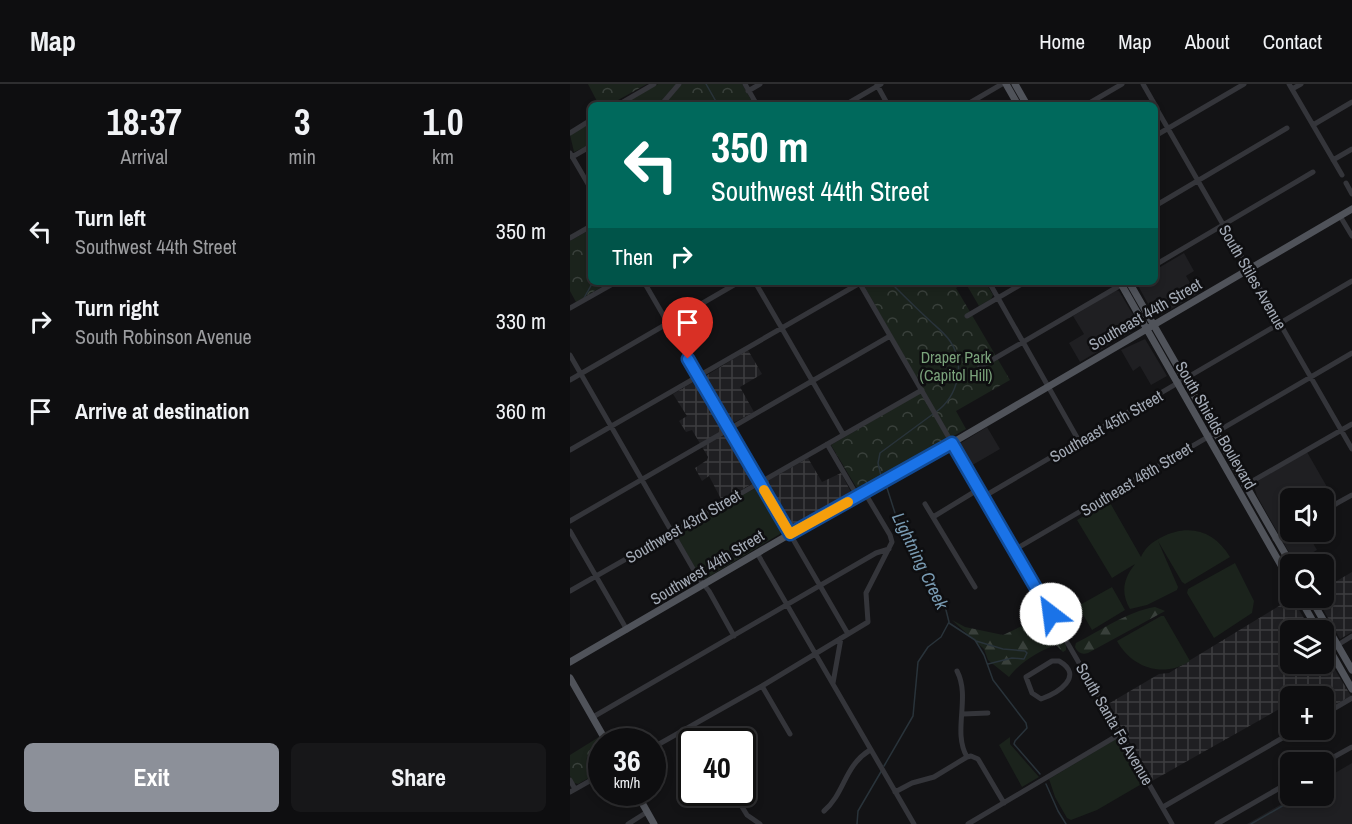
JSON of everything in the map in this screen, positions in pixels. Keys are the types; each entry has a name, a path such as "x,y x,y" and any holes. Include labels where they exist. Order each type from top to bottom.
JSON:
{"main road":[{"path":"1004,84 1016,102"},
{"path":"1015,84 1025,102"},
{"name":"Southeast 44th Street","path":"952,443 1352,209"},
{"name":"South Shields Boulevard","path":"1125,285 1215,432 1285,554"},
{"name":"South Shields Boulevard","path":"1150,327 1177,384 1280,563"},
{"name":"Southwest 44th Street","path":"570,662 952,443"},
{"path":"1316,608 1352,670"},
{"path":"1334,656 1352,689"},
{"path":"570,678 598,728"},
{"path":"644,806 654,824"}],"street":[{"path":"623,102 654,84"},
{"path":"664,102 679,84"},
{"path":"745,84 755,102"},
{"path":"748,91 760,84"},
{"path":"971,102 1004,84"},
{"path":"1091,102 1122,84"},
{"name":"South Stiles Avenue","path":"1143,84 1153,102"},
{"path":"1158,134 1244,84"},
{"path":"1301,84 1291,87 1342,175"},
{"path":"850,102 878,85 886,102"},
{"path":"1313,125 1352,102"},
{"name":"South Stiles Avenue","path":"1158,110 1352,448"},
{"path":"570,133 588,122"},
{"path":"1158,204 1287,128"},
{"path":"588,148 571,156 588,183"},
{"path":"1333,160 1352,149"},
{"path":"1158,263 1313,172"},
{"path":"1346,183 1352,194"},
{"path":"1340,216 1352,236"},
{"path":"570,238 588,228"},
{"name":"Southeast 45th Street","path":"983,497 1352,281"},
{"path":"570,308 611,285"},
{"path":"646,285 848,634"},
{"path":"570,380 734,285"},
{"path":"757,285 843,434"},
{"path":"570,450 856,285"},
{"name":"South Santa Fe Avenue","path":"860,285 1172,824"},
{"path":"991,285 1079,441"},
{"path":"967,316 1020,285"},
{"path":"980,367 1121,285"},
{"path":"570,521 890,336"},
{"name":"Southeast 46th Street","path":"1014,550 1352,352"},
{"path":"570,356 734,636"},
{"name":"Southwest 43rd Street","path":"570,591 922,390"},
{"path":"1238,490 1352,424"},
{"path":"666,740 867,623 869,619 866,593 892,542 890,535 827,444"},
{"path":"933,517 979,489"},
{"path":"1334,506 1352,495"},
{"path":"925,504 975,587"},
{"path":"570,531 627,630"},
{"path":"1269,543 1280,537"},
{"path":"592,717 876,553 889,549"},
{"path":"757,553 914,824"},
{"path":"1334,647 1352,636"},
{"path":"833,685 841,638"},
{"path":"1059,660 1067,667 1069,680 1061,690 1041,699 1032,693 1026,676 1052,661 1059,660"},
{"path":"1067,667 1078,661"},
{"path":"957,671 963,687 962,747 967,757"},
{"path":"762,686 790,734"},
{"path":"1334,709 1352,698"},
{"path":"963,714 988,714"},
{"path":"968,824 1120,734"},
{"path":"1162,807 1280,739"},
{"path":"1334,757 1352,747"},
{"path":"824,811 834,801 855,761 870,750"},
{"path":"895,792 912,783 928,780 971,756 978,759 1004,803"},
{"path":"570,780 573,791 588,782"},
{"path":"1217,824 1280,788"},
{"path":"742,806 747,815 760,824"},
{"path":"628,824 647,812"}],"shaded area":[{"path":"1184,253 1194,271 1186,276 1197,294 1159,316 1153,313 1138,285 1158,285 1158,268"},
{"path":"1116,290 1119,291 1138,323 1136,329 1080,362 1069,343 1084,334 1073,316"},
{"path":"1145,339 1167,376 1151,385 1140,366 1133,371 1121,350"},
{"path":"748,350 762,374 740,387 754,412 731,424 704,377"},
{"path":"697,380 755,482 722,501 709,476 702,481 695,468 708,457 692,430 686,432 679,421 687,416 673,394"},
{"path":"987,427 1000,449 969,467 956,446"},
{"path":"1307,452 1328,488 1280,488 1280,537 1257,496 1254,486 1256,482"},
{"path":"808,458 822,482 841,473 851,496 789,526 764,483"},
{"path":"1283,542 1312,542 1317,550 1310,554 1290,554"},
{"path":"1352,572 1352,632 1340,639 1334,628 1334,620 1329,620 1322,608 1334,608 1334,583"},
{"path":"1280,605 1280,608 1298,608 1305,620 1280,620 1280,674 1334,674 1334,668 1351,696 1334,705 1334,686 1280,686 1280,709 1152,781 1108,704 1159,674 1169,673"},
{"path":"1352,763 1352,824 1247,824 1280,805 1334,806 1334,774"}],"green space":[{"path":"588,84 647,84 614,102 597,102"},
{"path":"658,84 676,84 661,102 627,102"},
{"path":"682,84 742,84 752,102 667,102"},
{"path":"588,125 588,145 574,152 570,135"},
{"path":"588,231 588,285 605,285 576,302 570,291 570,241"},
{"name":"Draper Park (Capitol Hill)","path":"864,285 960,285 956,288 1010,380 956,411 966,429 858,490 831,445 924,391"},
{"path":"967,285 987,285 993,295 991,299 979,306"},
{"path":"758,487 781,530 780,534 705,579 701,578 677,536 678,534 725,504"},
{"path":"1109,501 1141,557 1149,546 1160,538 1170,533 1190,530 1208,535 1224,548 1230,557 1185,584 1158,541 1178,587 1177,590 1147,605 1130,609 1124,591 1128,575 1135,564 1112,578 1077,520"},
{"path":"1235,563 1254,601 1252,613 1214,638 1187,593 1188,589"},
{"path":"1112,587 1125,610 1092,630 1078,606"},
{"path":"1155,607 1165,611 1088,653 1077,651 1076,643 1114,622 1144,609"},
{"path":"1164,616 1190,661 1169,669 1149,668 1139,664 1123,650 1117,641"},
{"path":"952,620 965,627 1003,635 1022,626 1052,636 1061,636 1066,644 1066,650 1063,652 1056,645 1043,650 1024,662 1009,677 988,660 984,649"},
{"path":"1010,737 1010,744 1039,777 1022,787 999,745"},
{"path":"1116,739 1120,739 1145,782 1097,810 1071,820 1067,818 1055,797 1049,779"},
{"path":"588,744 588,778 578,784 574,783 570,776 570,755"}],"waterway":[{"name":"Lightning Creek","path":"706,84 716,102"},
{"path":"584,298 591,285"},
{"name":"Lightning Creek","path":"893,285 945,335 955,350 958,369 954,389 944,405 936,412"},
{"name":"Lightning Creek","path":"881,476 878,463 880,453 933,414"},
{"name":"Lightning Creek","path":"884,766 913,716 918,662 928,647 941,637 949,622 945,606 895,513 887,488"},
{"path":"894,530 901,526"},
{"path":"949,623 975,640 984,655 993,680 1026,723 1027,728 1014,744 1040,774"},
{"path":"976,641 1027,653 1024,659 1012,658 988,664"},
{"name":"Lightning Creek","path":"857,824 858,811 882,770"},
{"path":"1046,784 1066,824"},
{"path":"1251,824 1282,806"}],"slow traffic":[{"path":"764,490 790,534 848,502"}],"route":[{"path":"688,359 790,534 952,443 1051,614"}]}
